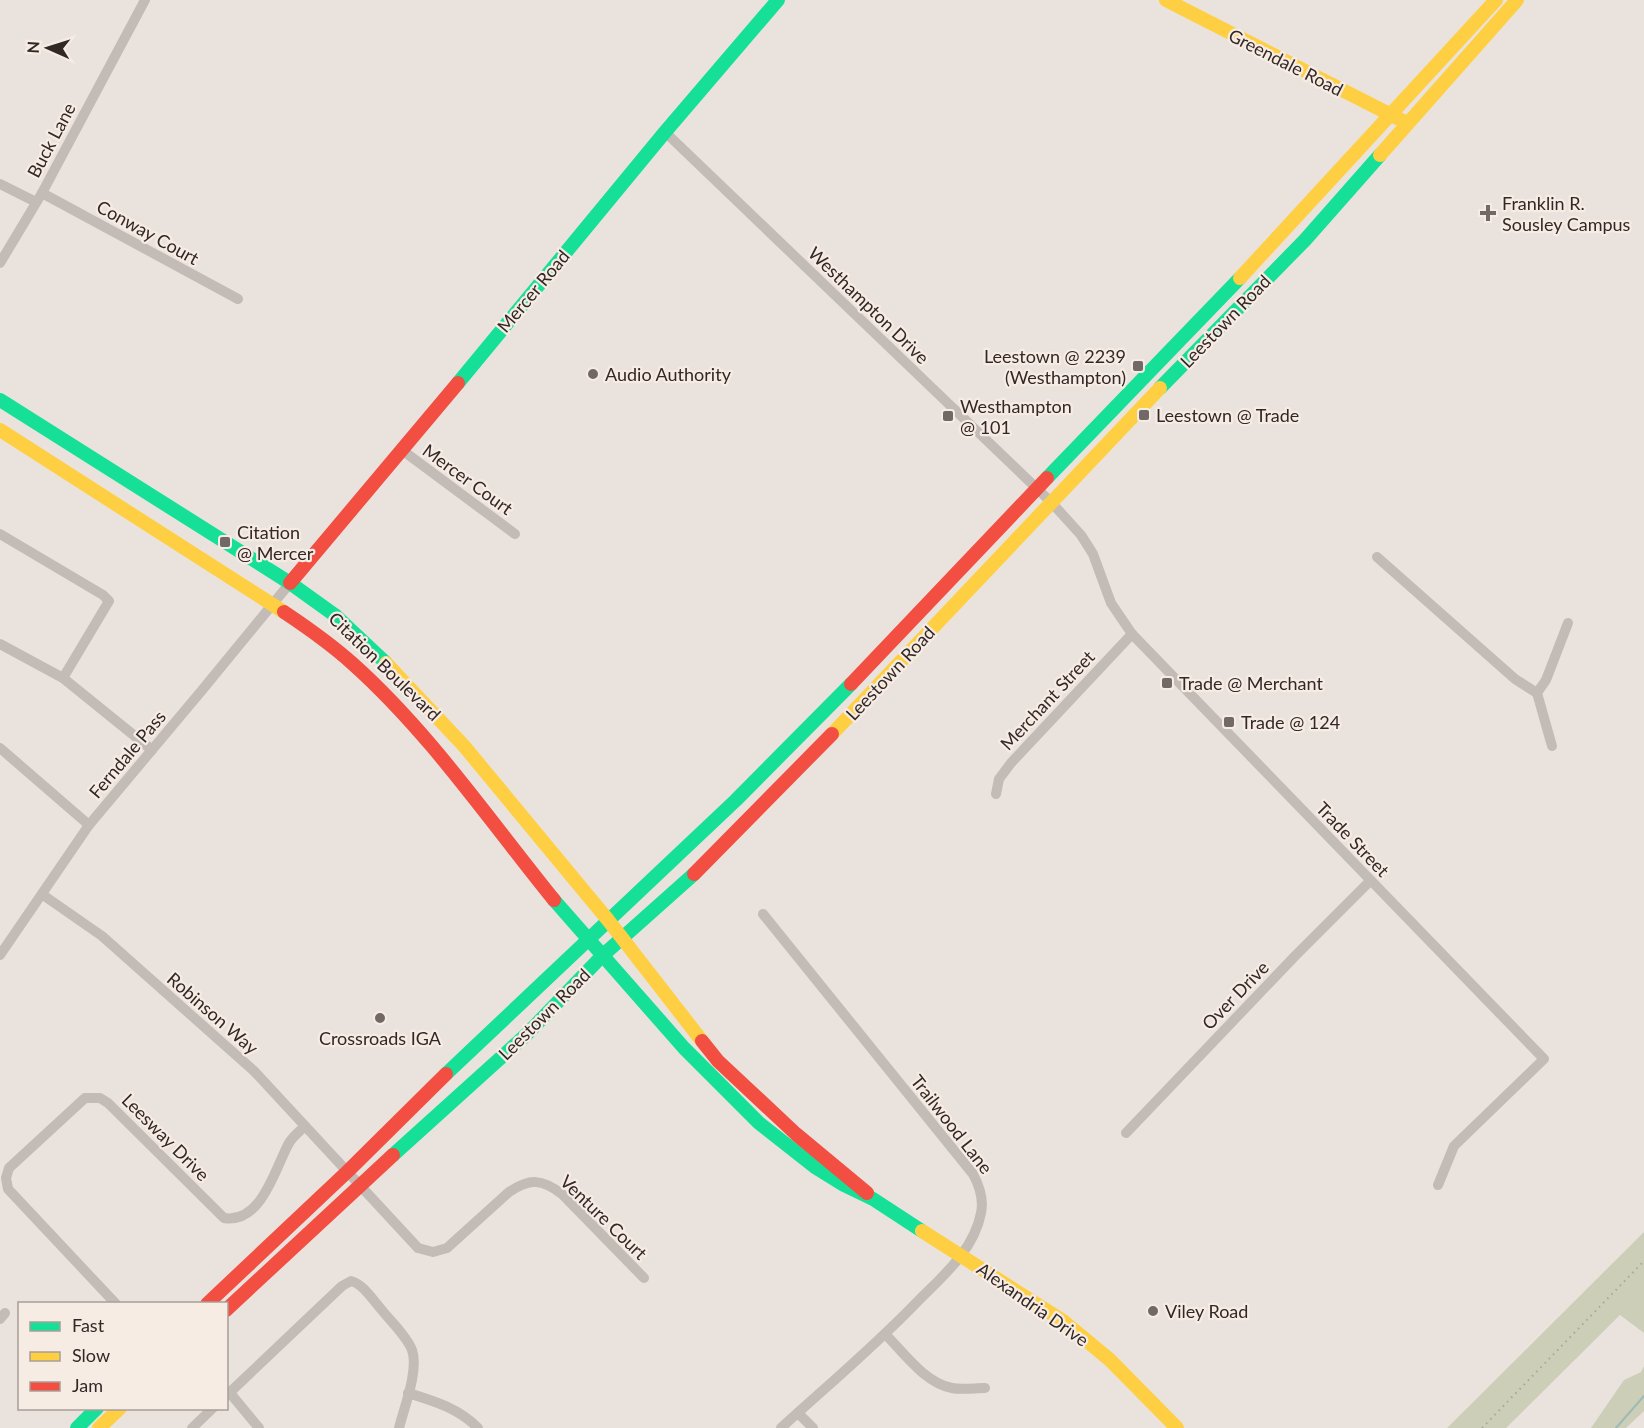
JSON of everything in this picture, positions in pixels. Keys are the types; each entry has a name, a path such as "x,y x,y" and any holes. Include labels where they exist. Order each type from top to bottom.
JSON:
{"main road":[{"name":"Mercer Road","path":"290,583 665,132 778,0"},
{"name":"Greendale Road","path":"1166,0 1389,116 1407,123"},
{"name":"Leestown Road","path":"209,1302 348,1171 485,1035 761,776 852,684 1284,231 1496,0"},
{"name":"Leestown Road","path":"228,1308 527,1034 602,956 709,860 1305,240 1517,0"},
{"name":"Citation Boulevard","path":"0,400 290,583 336,616 378,654 464,746 621,938"},
{"name":"Citation Boulevard","path":"0,430 272,603 311,630 361,671 440,757 602,956"},
{"name":"Alexandria Drive","path":"621,938 718,1061 796,1134 873,1199"},
{"name":"Alexandria Drive","path":"602,956 726,1093 773,1134 850,1190 873,1199 1063,1321 1110,1360 1177,1428"},
{"path":"76,1428 95,1410"},
{"path":"102,1426 110,1410"},
{"path":"102,1426 118,1410"}],"street":[{"name":"Buck Lane","path":"0,263 39,197 145,0"},
{"name":"Westhampton Drive","path":"665,132 1051,502"},
{"name":"Conway Court","path":"0,184 39,197 238,300"},
{"name":"Mercer Court","path":"402,450 515,534"},
{"name":"Trade Street","path":"1051,502 1082,535 1098,565 1111,603 1132,634 1544,1059 1454,1146 1438,1185"},
{"path":"0,534 103,595 109,601 63,678"},
{"path":"1377,557 1515,679 1537,693 1552,746"},
{"name":"Ferndale Pass","path":"0,955 89,825 290,583"},
{"path":"1537,693 1546,680 1568,623"},
{"name":"Merchant Street","path":"996,794 999,779 1011,763 1132,634"},
{"path":"0,644 63,678 152,750"},
{"path":"0,748 89,825"},
{"name":"Over Drive","path":"1126,1133 1370,881"},
{"name":"Robinson Way","path":"43,895 102,936 254,1071 348,1171"},
{"name":"Trailwood Lane","path":"763,914 973,1174 981,1189 982,1213 962,1255 886,1335 781,1428"},
{"name":"Leesway Drive","path":"114,1302 6,1195 4,1173 9,1168 85,1098 100,1098 108,1103 224,1218 236,1219 250,1210 267,1192 290,1141 305,1126"},
{"name":"Venture Court","path":"348,1171 412,1243 418,1248 433,1252 441,1251 452,1245 520,1185 539,1182 550,1185 562,1194 644,1278"},
{"path":"259,1428 228,1394 335,1293 351,1281 356,1282 364,1290 409,1345 414,1358 399,1428"},
{"path":"886,1335 917,1366 940,1383 951,1388 985,1388"},
{"path":"408,1393 457,1411 478,1428"},
{"path":"192,1428 211,1410"},
{"path":"798,1413 813,1428"}],"green space":[{"path":"1644,1232 1644,1333 1620,1315 1506,1428 1447,1428"},
{"path":"1644,1366 1644,1411 1626,1428 1591,1428 1624,1380 1641,1372"}],"waterway":[{"path":"1616,1428 1644,1396"}],"railway":[{"path":"1482,1428 1644,1261"}],"traffic: fast":[{"path":"458,383 665,132 778,0"},
{"path":"1160,388 1305,240 1380,155"},
{"path":"1047,478 1240,278"},
{"path":"0,400 290,583 336,616 386,663"},
{"path":"446,1074 736,800 851,684"},
{"path":"393,1155 527,1034 602,956 694,874"},
{"path":"554,900 684,1048 759,1123 815,1167 873,1199 922,1231"},
{"path":"77,1428 95,1410"}],"traffic: slow":[{"path":"1166,0 1407,123"},
{"path":"1240,278 1496,0"},
{"path":"1380,155 1517,0"},
{"path":"832,734 1160,388"},
{"path":"0,430 284,612"},
{"path":"386,663 464,746 608,920 702,1041"},
{"path":"922,1231 1063,1321 1110,1360 1177,1428"},
{"path":"99,1428 118,1410"}],"traffic: jam":[{"path":"290,583 458,383"},
{"path":"851,684 1047,478"},
{"path":"284,612 345,657 408,719 458,778 554,900"},
{"path":"694,874 832,734"},
{"path":"702,1041 718,1061 796,1134 867,1193"},
{"path":"209,1302 348,1171 446,1074"},
{"path":"228,1308 393,1155"}],"place":[{"name":"Franklin R. Sousley Campus","path":"1488,213"},
{"name":"Leestown @ 2239 (Westhampton)","path":"1138,366"},
{"name":"Audio Authority","path":"593,374"},
{"name":"Leestown @ Trade","path":"1144,415"},
{"name":"Westhampton @ 101","path":"948,416"},
{"name":"Citation @ Mercer","path":"225,542"},
{"name":"Trade @ Merchant","path":"1167,683"},
{"name":"Trade @ 124","path":"1229,722"},
{"name":"Crossroads IGA","path":"380,1018"},
{"name":"Viley Road","path":"1153,1311"}]}
